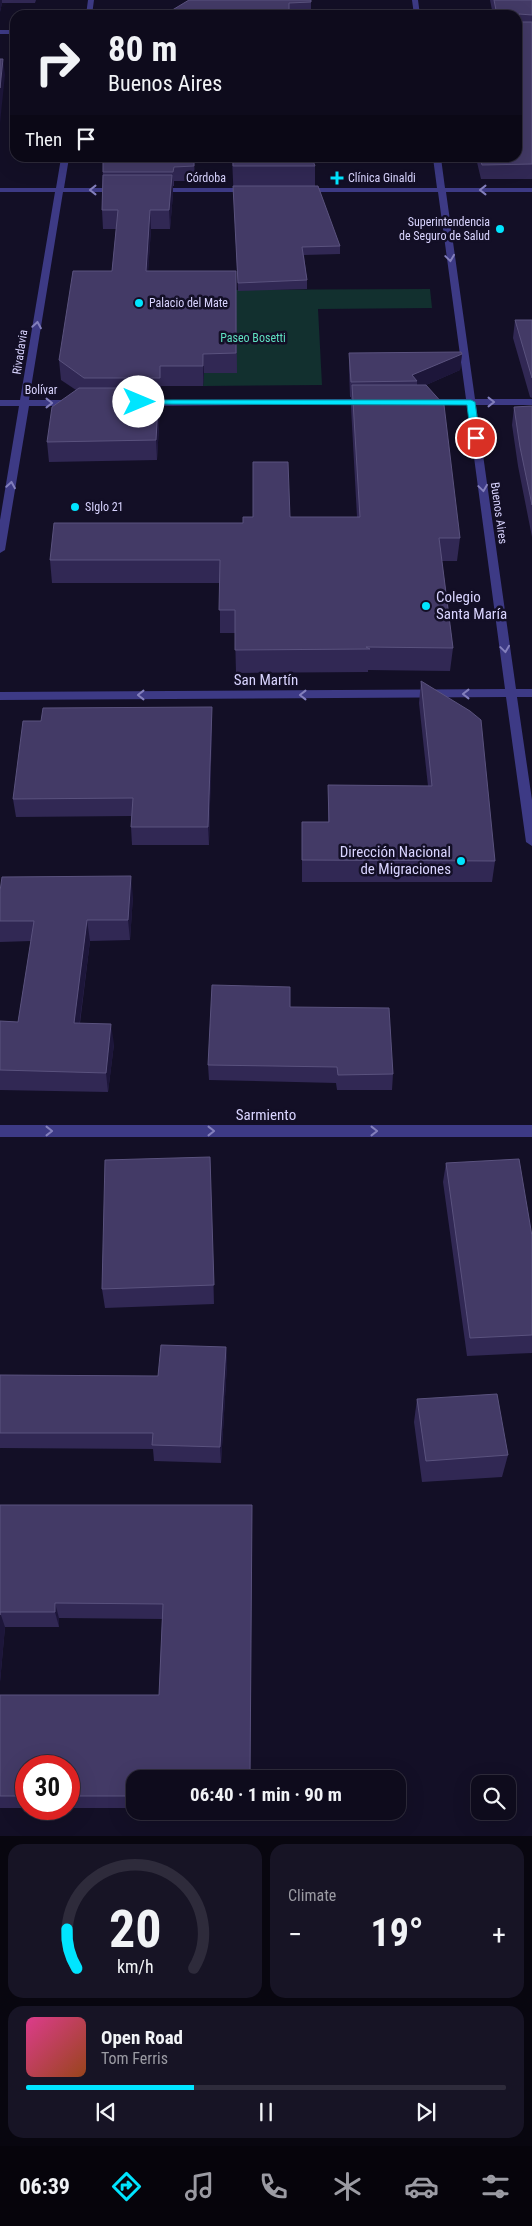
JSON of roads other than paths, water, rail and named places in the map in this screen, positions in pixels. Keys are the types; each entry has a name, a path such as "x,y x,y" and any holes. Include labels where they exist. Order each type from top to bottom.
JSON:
{"street":[{"name":"Rivadavia","path":"0,550 64,162"},
{"name":"Buenos Aires","path":"437,162 532,842"},
{"path":"0,190 127,190"},
{"name":"Córdoba","path":"146,190 261,190"},
{"path":"291,190 532,190"},
{"path":"130,403 374,402"},
{"path":"413,402 532,402"},
{"name":"Bolívar","path":"0,403 82,403"},
{"name":"San Martín","path":"0,696 532,694"},
{"name":"Sarmiento","path":"0,1131 532,1131"}],"place":[{"name":"Clínica Ginaldi","path":"337,178"},
{"name":"Superintendencia de Seguro de Salud","path":"500,229"},
{"name":"Palacio del Mate","path":"139,303"},
{"name":"SIglo 21","path":"75,507"},
{"name":"Colegio Santa María","path":"426,606"},
{"name":"Dirección Nacional de Migraciones","path":"461,861"}],"park label":[{"name":"Paseo Bosetti","path":"253,338"}]}
